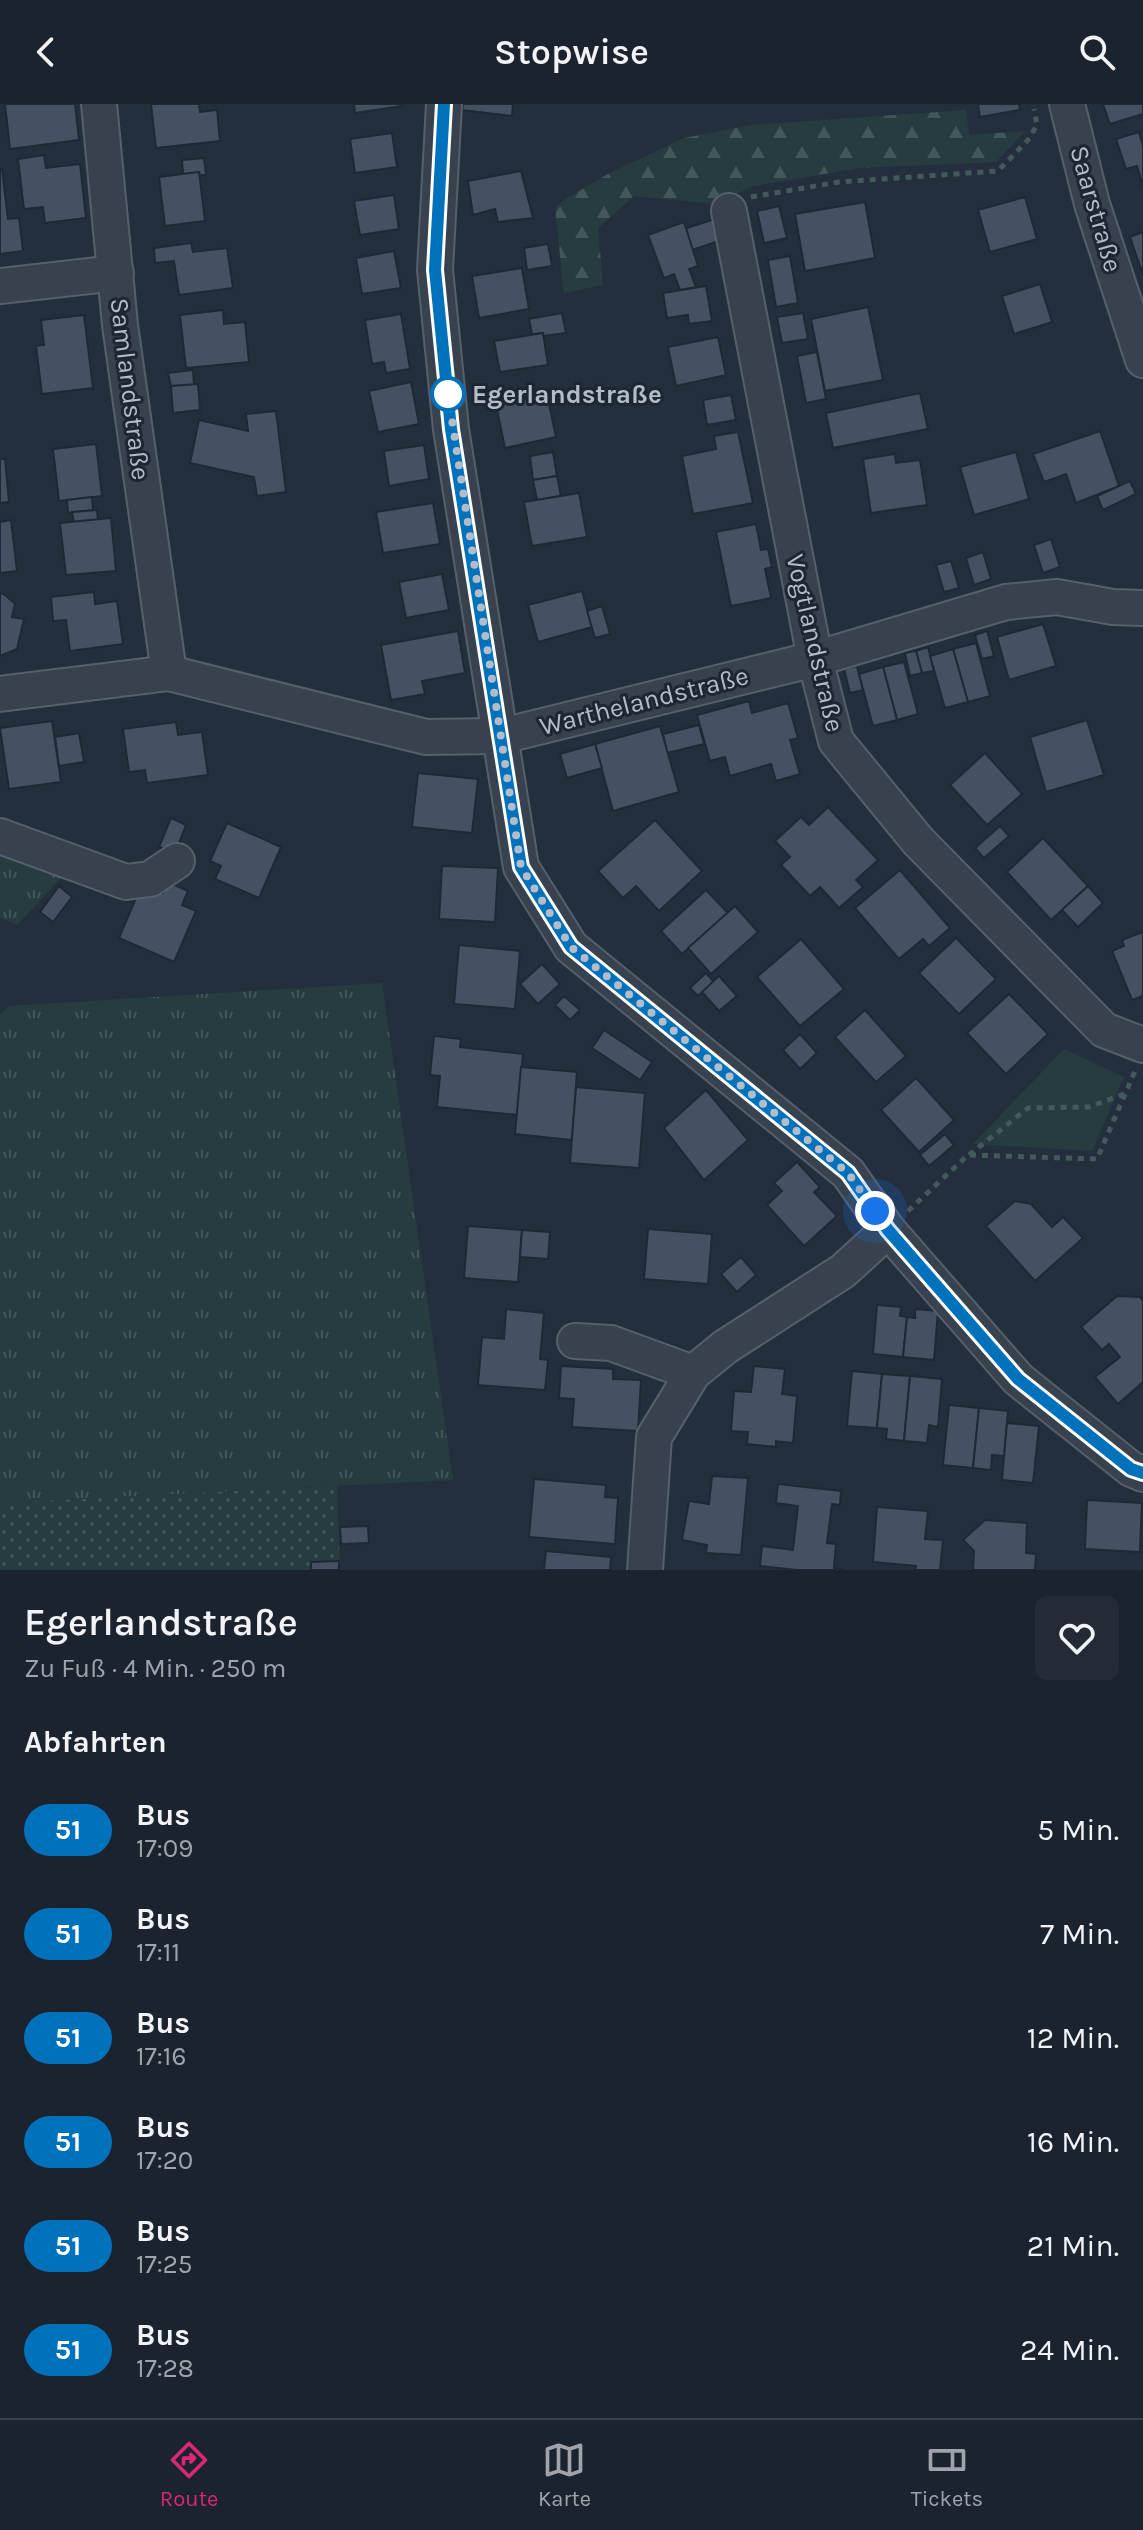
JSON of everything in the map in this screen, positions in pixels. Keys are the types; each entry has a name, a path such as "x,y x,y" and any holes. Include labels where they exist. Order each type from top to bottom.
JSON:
{"street":[{"name":"Samlandstraße","path":"99,104 120,325 169,673"},
{"path":"444,104 435,270 451,429 521,867 571,947 848,1173 888,1230 1018,1379 1131,1469 1143,1474"},
{"name":"Saarstraße","path":"1050,107 1092,204 1143,360"},
{"name":"Vogtlandstraße","path":"729,211 815,659 836,741 918,841 1104,1030 1140,1056"},
{"path":"0,286 116,273"},
{"name":"Warthelandstraße","path":"0,694 169,673 426,737 502,736 815,659 1006,602 1057,597 1113,607 1143,608"},
{"path":"0,836 126,882 150,879 177,861"},
{"path":"645,1570 654,1437 693,1373 725,1347 843,1271 888,1230"},
{"path":"575,1341 611,1343 693,1373"}],"path":[{"path":"729,211 751,198 839,182 998,171 1028,140 1050,107"},
{"path":"968,1155 1097,1159 1140,1056"},
{"path":"888,1230 968,1155 1028,1108 1089,1107 1124,1094"}],"green space":[{"path":"966,110 969,135 1025,131 996,162 859,168 753,186 716,204 634,196 598,228 603,285 564,293 555,208 608,174 684,138 751,125"},
{"path":"0,842 71,867 17,925 0,918"},
{"path":"382,983 453,1480 0,1503 0,1015 9,1006"},
{"path":"1064,1049 1124,1077 1092,1151 973,1144"},
{"path":"337,1486 340,1570 0,1570 0,1503"}],"building":[{"path":"5,104 75,104 79,140 10,149"},
{"path":"151,104 199,104 200,112 217,110 220,141 156,148"},
{"path":"354,104 402,104 402,106 355,113"},
{"path":"463,104 513,104 512,116 462,110"},
{"path":"978,104 1019,104 1020,110 980,117"},
{"path":"1103,104 1143,104 1143,114 1110,124"},
{"path":"1139,132 1143,146 1143,186 1137,166 1126,169 1116,139"},
{"path":"392,133 397,167 355,173 350,139"},
{"path":"44,155 46,168 80,164 86,218 45,223 43,207 24,209 18,159"},
{"path":"204,158 206,175 199,172 183,174 182,160"},
{"path":"0,169 8,219 19,218 23,251 0,254"},
{"path":"521,171 533,218 498,222 495,209 473,215 468,181"},
{"path":"199,172 205,221 165,226 159,177"},
{"path":"394,195 399,229 360,235 354,201"},
{"path":"1025,197 1037,239 990,252 978,210"},
{"path":"865,202 875,258 805,271 795,214"},
{"path":"779,206 787,238 764,243 757,211"},
{"path":"715,219 722,240 692,250 684,229"},
{"path":"684,222 698,266 689,269 696,287 680,290 674,274 664,278 648,235"},
{"path":"1143,232 1143,275 1130,237"},
{"path":"191,243 193,252 227,248 233,288 179,295 174,261 155,263 154,248"},
{"path":"548,244 552,266 527,270 524,248"},
{"path":"394,251 401,288 362,294 356,258"},
{"path":"790,256 798,303 776,307 768,260"},
{"path":"522,268 529,309 479,318 472,276"},
{"path":"1040,284 1052,322 1014,334 1002,296"},
{"path":"706,286 712,321 689,324 688,315 667,318 663,293"},
{"path":"868,307 883,380 825,391 811,319"},
{"path":"223,310 224,324 245,322 249,362 186,368 180,315"},
{"path":"562,313 566,333 532,334 529,319"},
{"path":"803,313 808,339 782,343 777,317"},
{"path":"401,314 410,369 386,373 384,362 372,364 365,320"},
{"path":"84,315 93,388 42,394 36,346 44,345 41,320"},
{"path":"543,333 548,365 500,372 494,341"},
{"path":"718,337 726,375 676,386 668,347"},
{"path":"817,352 826,399 806,403 797,356"},
{"path":"193,370 194,385 171,386 168,373"},
{"path":"411,382 419,424 378,432 369,391"},
{"path":"198,384 200,410 173,413 171,386"},
{"path":"920,393 928,429 833,448 826,413"},
{"path":"547,394 556,437 505,448 496,405"},
{"path":"731,395 736,420 707,425 703,400"},
{"path":"276,411 286,492 257,496 254,477 190,463 199,420 248,431 246,414"},
{"path":"1100,431 1119,486 1076,503 1066,474 1044,482 1033,454"},
{"path":"738,432 753,503 693,514 682,456 716,449 714,436"},
{"path":"96,444 102,496 59,501 53,449"},
{"path":"424,445 429,479 389,486 384,451"},
{"path":"553,452 557,476 533,480 530,456"},
{"path":"1016,452 1029,499 974,515 960,467"},
{"path":"895,454 896,463 920,460 927,505 871,513 863,459"},
{"path":"0,459 5,459 9,502 0,503"},
{"path":"557,476 561,496 537,500 533,480"},
{"path":"1130,481 1136,494 1103,510 1097,496"},
{"path":"579,493 587,537 532,546 524,502"},
{"path":"92,497 93,510 68,513 67,500"},
{"path":"433,503 440,544 383,553 376,512"},
{"path":"97,510 98,521 74,522 72,512"},
{"path":"111,518 116,571 66,575 60,523"},
{"path":"11,520 17,571 0,573 0,522"},
{"path":"756,524 761,550 768,549 772,567 765,569 771,598 731,606 716,532"},
{"path":"1051,539 1060,567 1043,573 1034,545"},
{"path":"983,552 991,579 974,585 966,558"},
{"path":"951,561 959,588 944,592 936,565"},
{"path":"442,574 449,610 406,618 399,582"},
{"path":"582,591 592,627 538,642 528,605"},
{"path":"94,592 95,604 117,601 123,644 70,651 66,620 53,621 51,597"},
{"path":"0,594 15,604 12,617 24,619 17,649 0,656"},
{"path":"602,606 610,634 595,638 587,611"},
{"path":"1043,624 1056,666 1009,680 997,637"},
{"path":"458,631 465,673 422,681 425,694 391,700 381,645"},
{"path":"987,631 994,656 982,659 975,635"},
{"path":"976,643 990,696 968,702 953,649"},
{"path":"928,647 934,671 922,673 916,651"},
{"path":"953,649 968,702 945,708 930,656"},
{"path":"916,651 922,673 910,676 905,653"},
{"path":"904,662 918,714 897,720 883,667"},
{"path":"857,666 863,690 850,693 844,669"},
{"path":"883,667 897,720 873,726 859,674"},
{"path":"749,701 752,713 788,703 798,738 790,740 800,774 776,781 771,764 730,776 725,757 710,761 697,715"},
{"path":"1087,720 1104,775 1046,792 1030,737"},
{"path":"52,721 61,782 9,789 0,728"},
{"path":"176,722 178,735 202,732 208,775 147,783 145,770 129,772 123,729"},
{"path":"699,725 704,744 667,753 663,734"},
{"path":"660,726 679,792 613,811 595,744"},
{"path":"79,733 84,762 59,766 55,737"},
{"path":"595,744 602,768 567,778 560,754"},
{"path":"985,753 1022,794 987,825 950,785"},
{"path":"418,773 478,779 472,833 412,827"},
{"path":"828,807 878,860 856,880 863,887 839,908 820,887 810,896 781,865 790,857 775,841 801,817 809,825"},
{"path":"171,818 186,825 175,853 159,847"},
{"path":"655,820 702,871 659,911 636,886 623,898 598,871"},
{"path":"227,823 281,847 259,898 215,879 221,866 210,861"},
{"path":"1000,826 1009,836 984,858 975,848"},
{"path":"1043,838 1088,886 1051,920 1007,872"},
{"path":"442,866 498,868 495,922 439,919"},
{"path":"900,870 950,928 929,946 923,939 899,959 855,908"},
{"path":"168,882 188,891 182,905 196,911 174,962 119,938 142,884 163,893"},
{"path":"59,886 72,897 53,922 40,912"},
{"path":"1088,886 1103,903 1078,927 1062,910"},
{"path":"706,890 728,913 682,954 661,931"},
{"path":"735,906 758,932 711,974 688,948"},
{"path":"1143,932 1143,996 1132,1000 1112,951 1124,946 1122,940"},
{"path":"956,938 996,979 959,1014 919,973"},
{"path":"801,939 844,989 800,1026 757,977"},
{"path":"459,945 520,951 515,1009 454,1004"},
{"path":"542,964 560,984 538,1004 520,984"},
{"path":"706,973 714,982 698,996 690,988"},
{"path":"719,976 737,996 719,1011 702,992"},
{"path":"1009,994 1048,1034 1006,1074 967,1033"},
{"path":"564,996 580,1010 570,1020 555,1005"},
{"path":"865,1010 906,1056 876,1082 835,1037"},
{"path":"604,1030 652,1062 640,1080 592,1048"},
{"path":"800,1034 817,1053 800,1069 783,1050"},
{"path":"434,1036 461,1039 460,1047 523,1054 517,1115 437,1107 440,1076 430,1075"},
{"path":"521,1067 577,1072 572,1140 515,1134"},
{"path":"916,1078 954,1120 919,1152 881,1110"},
{"path":"576,1087 645,1093 639,1168 570,1163"},
{"path":"706,1090 748,1140 704,1180 664,1128"},
{"path":"945,1134 954,1145 929,1166 920,1155"},
{"path":"797,1162 820,1187 814,1192 837,1216 804,1246 767,1205 782,1191 774,1183"},
{"path":"1015,1201 1031,1204 1052,1227 1063,1217 1083,1238 1035,1281 986,1226"},
{"path":"468,1226 522,1230 518,1282 464,1278"},
{"path":"648,1229 712,1234 708,1284 644,1279"},
{"path":"522,1230 550,1232 548,1259 520,1257"},
{"path":"741,1257 756,1275 737,1292 721,1274"},
{"path":"1117,1296 1140,1297 1143,1301 1143,1382 1118,1404 1095,1377 1120,1357 1109,1344 1102,1350 1081,1327"},
{"path":"877,1305 901,1307 900,1316 907,1317 903,1357 873,1354"},
{"path":"506,1309 544,1313 540,1359 548,1360 545,1390 478,1385 482,1337 504,1339"},
{"path":"915,1309 938,1311 934,1360 903,1357 907,1317 915,1318"},
{"path":"561,1366 613,1369 613,1379 641,1380 638,1431 572,1427 574,1399 559,1398"},
{"path":"754,1366 785,1369 782,1394 797,1396 793,1443 776,1441 776,1447 747,1444 748,1432 731,1431 734,1391 751,1392"},
{"path":"852,1371 882,1374 877,1428 847,1426"},
{"path":"882,1374 910,1376 904,1441 886,1439 887,1429 877,1428"},
{"path":"910,1376 942,1379 938,1427 929,1425 927,1443 904,1441"},
{"path":"949,1405 979,1408 973,1468 943,1465"},
{"path":"979,1408 1008,1411 1004,1456 992,1455 991,1470 973,1468"},
{"path":"1007,1423 1039,1426 1033,1483 1002,1480"},
{"path":"712,1476 748,1478 741,1555 706,1553 707,1545 682,1540 689,1501 709,1504"},
{"path":"534,1479 606,1485 605,1497 618,1498 615,1544 529,1537"},
{"path":"778,1484 841,1491 840,1505 832,1504 827,1543 836,1544 834,1568 845,1570 760,1566 762,1546 793,1550 798,1506 776,1503"},
{"path":"1087,1500 1142,1503 1140,1552 1085,1549"},
{"path":"877,1507 928,1511 925,1539 943,1540 940,1570 915,1570 916,1566 873,1562"},
{"path":"985,1520 1027,1523 1026,1553 1036,1554 1035,1570 973,1570 974,1551 963,1540"},
{"path":"368,1526 369,1543 341,1544 340,1527"},
{"path":"546,1551 611,1557 610,1570 544,1570"},
{"path":"339,1561 339,1570 311,1570 311,1562"}],"bus line":[{"name":"51","path":"444,104 435,270 451,429 521,867 571,947 848,1173 888,1230 1018,1379 1131,1469 1143,1473"}],"place":[{"name":"Egerlandstraße","path":"448,394"}],"route":[{"path":"448,394 521,867 571,947 848,1173 875,1211"}]}
